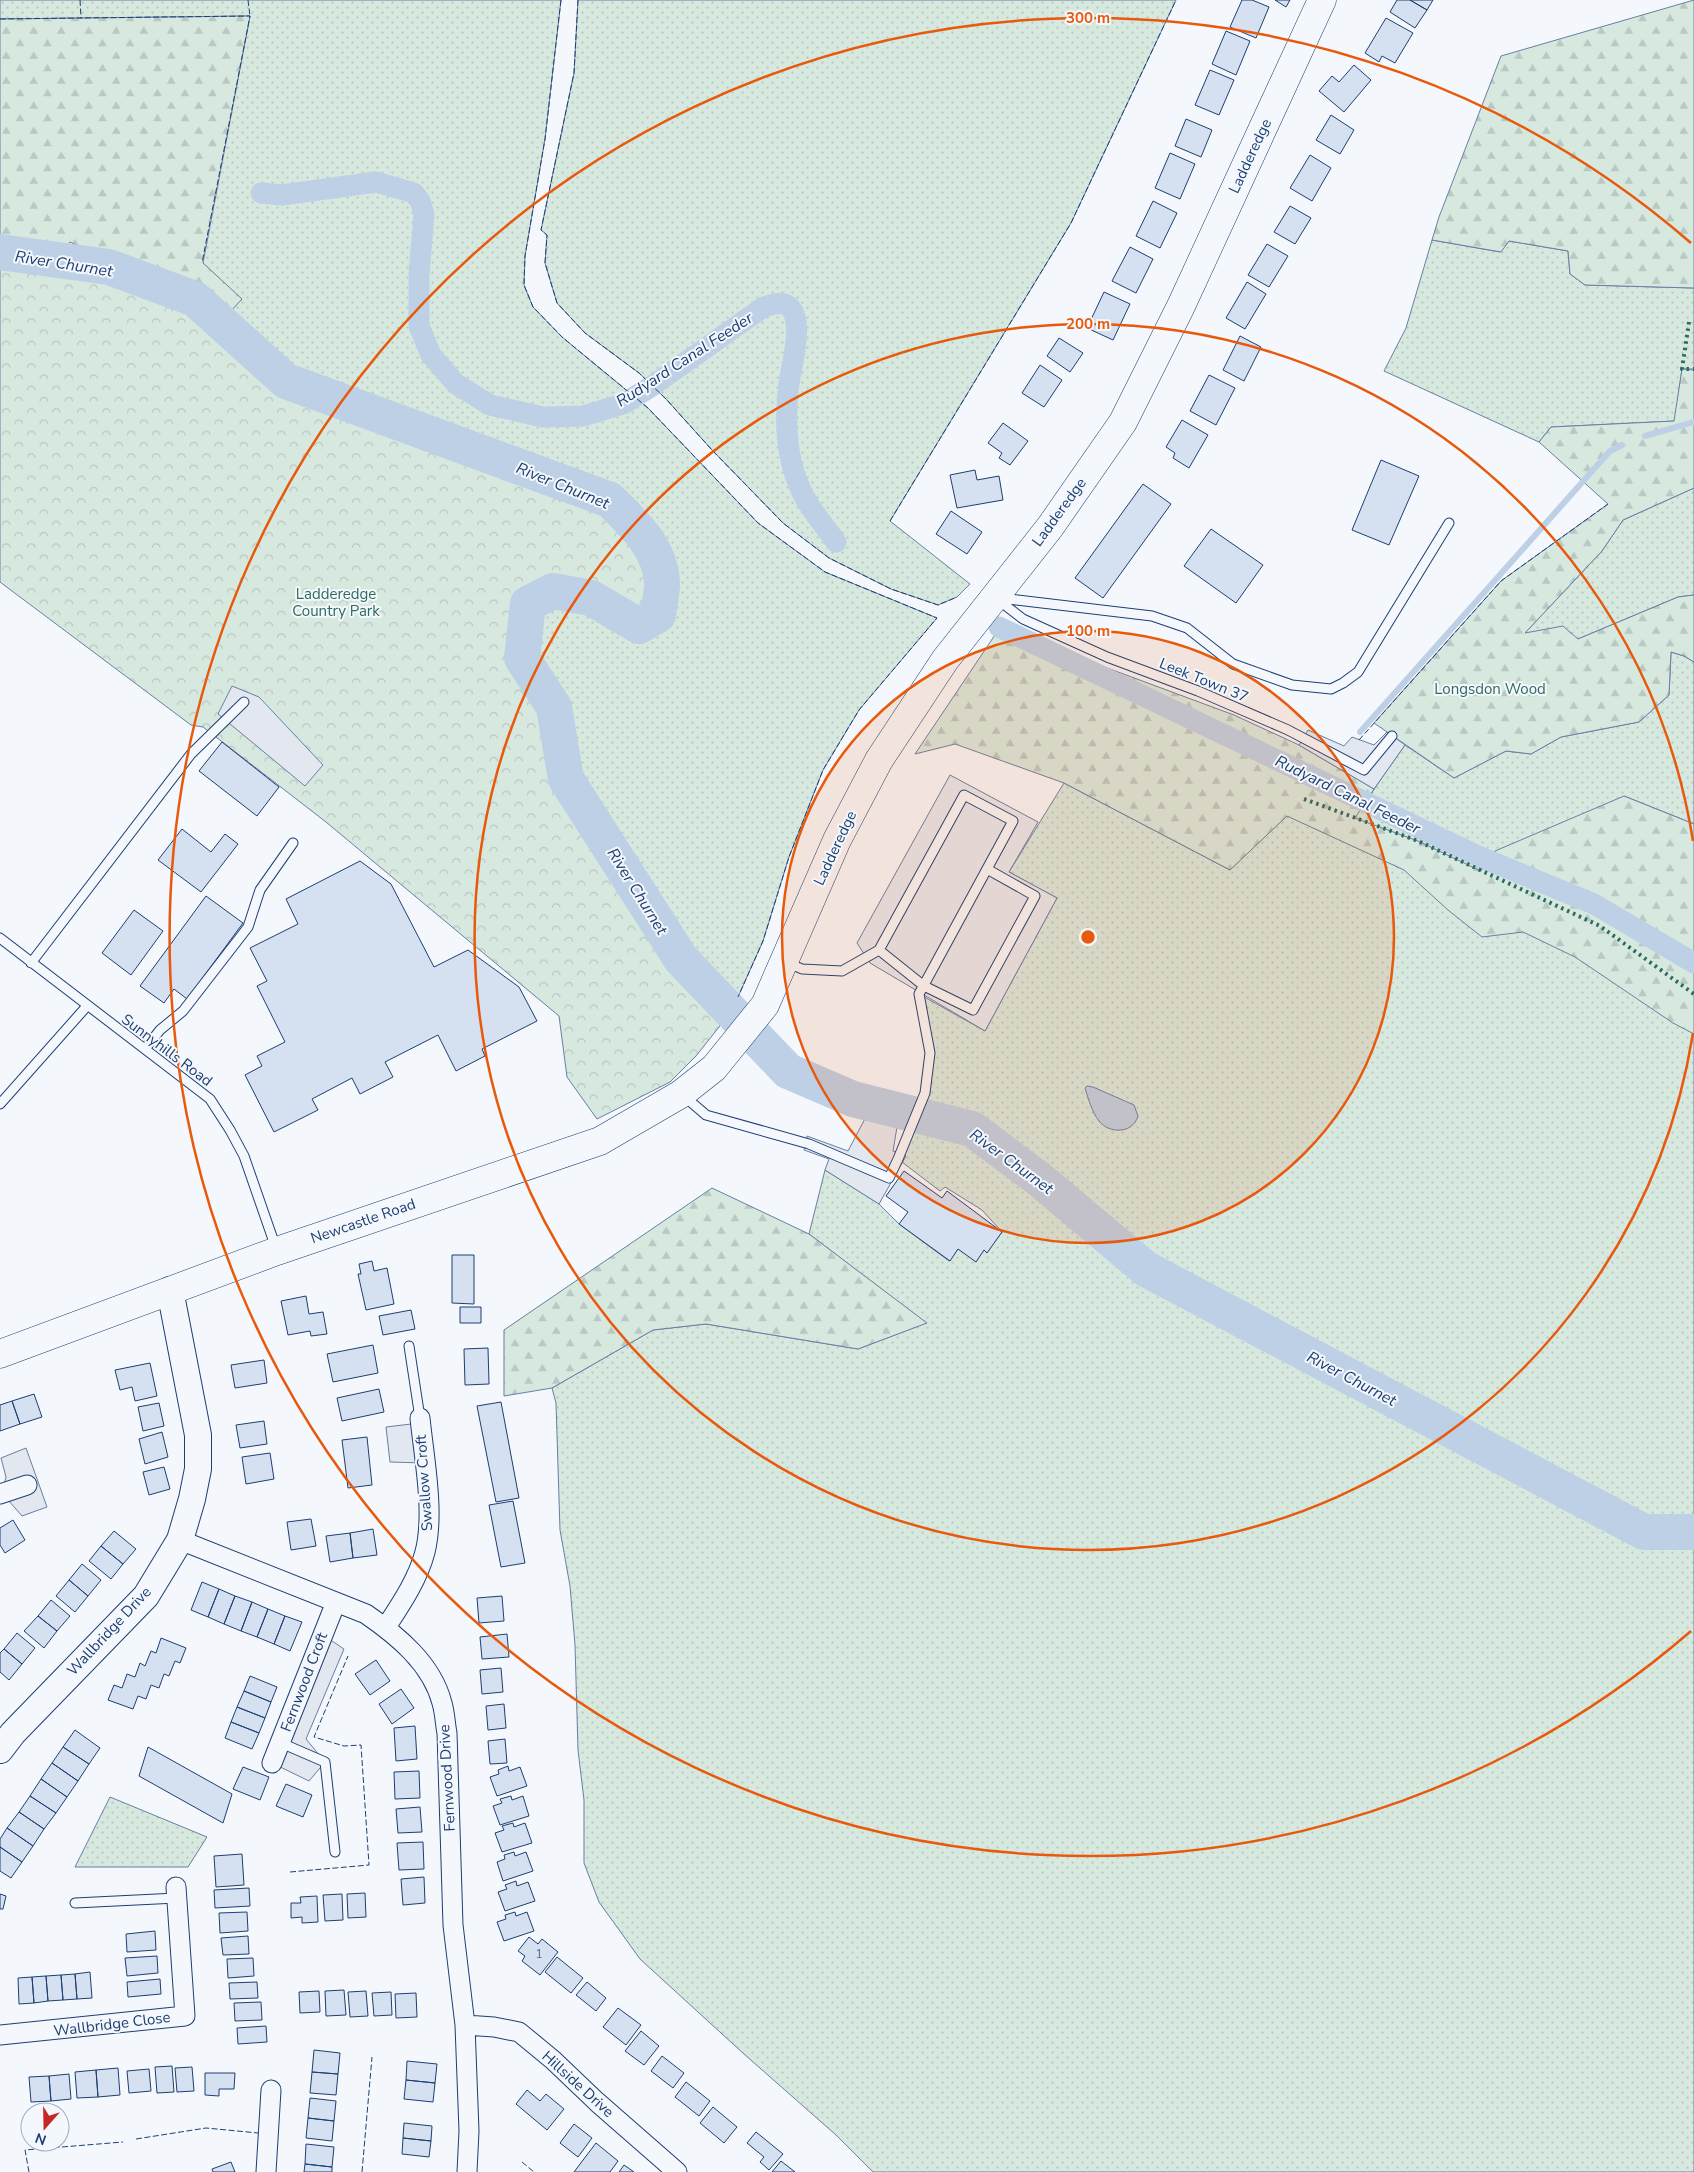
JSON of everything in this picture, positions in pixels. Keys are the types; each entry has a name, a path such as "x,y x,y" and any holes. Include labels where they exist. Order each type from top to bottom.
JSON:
{"highway":[{"name":"Ladderedge","path":"714,1068 764,1005 837,840 879,760 945,660 1050,527 1123,422 1181,306 1322,0"},
{"name":"Newcastle Road","path":"0,1354 277,1251 600,1141 682,1094 714,1068"}],"street":[{"name":"Wallbridge Drive","path":"0,1750 13,1733 146,1596 180,1540 192,1499 196,1476 198,1435 170,1290"},
{"name":"Swallow Croft","path":"386,1627 417,1571 424,1554 428,1536 429,1518 420,1418"},
{"path":"0,1494 27,1485"},
{"name":"Fernwood Drive","path":"180,1540 366,1614 386,1627 407,1646 429,1672 442,1702 447,1733 453,1925 465,2025 469,2131 467,2172"},
{"name":"Fernwood Croft","path":"272,1763 336,1602"},
{"name":"Wallbridge Close","path":"0,2036 185,2016 176,1892"},
{"name":"Hillside Drive","path":"465,2025 494,2027 519,2032 553,2060 597,2102 677,2172"},
{"path":"266,2172 271,2090"}],"lane":[{"path":"994,598 1038,601 1152,616 1187,628 1233,664 1292,685 1331,689 1343,684 1358,672 1449,522"},
{"name":"Leek Town 37","path":"994,598 1023,619 1107,657 1198,691 1288,730 1364,770 1392,736"},
{"path":"31,963 191,754 244,702"},
{"path":"682,1094 706,1115 809,1144 889,1178 925,1093 930,1053 922,990 1013,821 964,795 879,950 842,971 802,969 784,961"},
{"path":"144,1050 160,1030 183,1011 248,927 260,890 293,843"},
{"path":"879,950 922,990 973,1010 1035,896 987,869"},
{"name":"Sunnyhills Road","path":"0,938 210,1099 244,1156 277,1251"},
{"path":"0,1104 87,1006"},
{"path":"409,1346 420,1418"},
{"path":"281,1743 325,1762 335,1852"},
{"path":"75,1903 176,1892"}],"green space":[{"path":"0,0 561,0 545,139 525,256 524,285 533,307 562,337 648,408 758,523 825,572 937,618 859,710 823,770 789,857 763,941 738,997 723,1022 671,967 559,784 106,274 117,279 242,300 202,263 250,16 0,19"},
{"path":"578,0 1176,0 1071,223 890,521 970,584 957,597 938,605 891,589 829,558 783,523 712,450 666,399 639,373 585,333 557,303 545,263 547,235 541,230 574,73"},
{"path":"1694,0 1694,288 1585,285 1570,274 1568,251 1509,241 1501,252 1432,240 1439,217 1501,56"},
{"path":"250,16 203,263 242,299 204,340 136,311 108,261 70,242 60,253 64,292 0,341 0,19"},
{"path":"1432,240 1500,252 1509,241 1568,251 1570,274 1585,285 1694,288 1694,369 1682,369 1675,421 1551,427 1539,442 1384,371 1406,328"},
{"name":"Ladderedge Country Park","path":"0,258 106,274 191,307 280,389 601,509 635,541 643,551 648,562 653,591 652,610 639,617 594,589 549,582 517,600 512,662 546,713 558,782 671,967 723,1022 696,1056 670,1082 597,1119 567,1077 559,1016 326,822 203,727 191,725 0,582"},
{"name":"Longsdon Wood","path":"1682,369 1694,370 1694,488 1623,520 1602,551 1525,633 1563,626 1578,639 1678,597 1694,595 1694,662 1684,656 1671,652 1669,695 1639,722 1561,737 1531,754 1506,751 1454,778 1374,723 1501,581 1608,504 1539,442 1551,427 1674,421"},
{"path":"1694,488 1694,595 1678,597 1578,639 1524,634 1602,551 1623,520"},
{"path":"1003,623 1075,656 1234,715 1299,745 1374,789 1355,818 1418,841 1481,871 1495,851 1624,796 1694,824 1694,1034 1673,1023 1575,957 1523,932 1482,937 1448,910 1404,870 1287,816 1230,870 1064,783 955,744 915,754"},
{"path":"1671,652 1684,656 1694,662 1694,824 1624,796 1694,994 1694,2172 873,2172 836,2135 640,1959 599,1902 584,1863 584,1800 578,1750 575,1645 570,1586 560,1530 556,1403 552,1388 653,1330 706,1324 858,1349 926,1323 809,1234 825,1170 879,1204 899,1224 949,1261 958,1249 984,1250 987,1252 1002,1232 982,1210 945,1187 940,1191 898,1159 925,1093 930,1053 919,994 985,1031 1057,898 1009,872 1064,783 1230,870 1304,799 1354,818 1405,745 1454,778 1506,751 1531,754 1561,737 1639,722 1669,695"},
{"path":"712,1188 809,1234 927,1323 858,1349 706,1324 653,1330 552,1388 504,1396 504,1330"},
{"path":"110,1797 207,1837 188,1867 75,1867"}],"shaded area":[{"path":"232,686 259,697 323,765 305,786 218,714"},
{"path":"1308,730 1344,746 1352,737 1374,745 1387,732 1405,745 1374,789 1299,745"},
{"path":"950,775 1038,822 1009,872 1057,898 985,1031 870,963 857,943"},
{"path":"869,1111 898,1121 893,1151 906,1156 879,1204 825,1170 829,1159 804,1150 807,1136 848,1151"},
{"path":"411,1424 424,1463 390,1462 386,1427"},
{"path":"26,1448 47,1507 22,1516 2,1493 6,1477 1,1458"},
{"path":"323,1635 344,1649 306,1739 325,1762 309,1781 272,1763"}],"water":[{"path":"1087,1086 1134,1105 1138,1116 1135,1122 1126,1129 1120,1130 1114,1130 1103,1125 1092,1109 1085,1088"}],"building":[{"path":"1242,0 1252,0 1269,7 1256,38 1230,27"},
{"path":"1275,0 1290,0 1286,7"},
{"path":"1397,0 1410,0 1427,10 1415,28 1390,12"},
{"path":"1410,0 1433,0 1427,10"},
{"path":"1386,18 1413,33 1395,63 1382,56 1379,62 1365,53"},
{"path":"1226,31 1250,41 1236,75 1212,64"},
{"path":"1354,65 1371,80 1344,112 1319,91 1332,76 1339,82"},
{"path":"1210,70 1234,80 1219,115 1195,105"},
{"path":"1331,115 1354,130 1340,154 1316,140"},
{"path":"1186,119 1212,130 1201,157 1175,146"},
{"path":"1170,153 1195,164 1180,199 1155,188"},
{"path":"1310,155 1331,168 1312,201 1290,188"},
{"path":"1153,201 1177,213 1160,248 1136,236"},
{"path":"1290,206 1311,218 1295,244 1274,232"},
{"path":"1267,244 1288,256 1269,287 1248,275"},
{"path":"1130,247 1153,259 1136,293 1112,281"},
{"path":"1247,282 1266,294 1245,329 1226,318"},
{"path":"1104,292 1130,304 1113,340 1087,328"},
{"path":"1240,336 1261,347 1244,381 1223,370"},
{"path":"1059,338 1083,353 1070,372 1047,356"},
{"path":"1040,365 1062,380 1044,407 1022,393"},
{"path":"1209,375 1235,388 1216,425 1190,411"},
{"path":"1182,420 1208,435 1189,468 1173,458 1175,453 1166,447"},
{"path":"1003,423 1028,441 1010,465 999,458 1002,453 988,443"},
{"path":"1381,460 1419,476 1389,545 1352,530"},
{"path":"975,470 977,480 999,476 1003,500 957,508 950,475"},
{"path":"1143,484 1171,504 1103,598 1075,578"},
{"path":"951,511 982,532 967,554 936,534"},
{"path":"1211,529 1263,565 1236,603 1184,566"},
{"path":"222,742 279,787 257,816 199,771"},
{"path":"182,829 211,852 225,834 238,844 201,892 158,860"},
{"path":"360,861 391,884 434,967 468,950 519,987 537,1021 482,1049 485,1056 456,1071 438,1035 385,1062 393,1077 360,1094 352,1078 312,1099 318,1110 274,1132 245,1075 262,1066 257,1056 285,1042 257,986 267,981 250,948 298,924 286,899"},
{"path":"206,896 243,923 187,999 174,989 164,1003 140,986"},
{"path":"134,910 163,931 131,975 102,953"},
{"path":"904,1171 942,1198 947,1191 1002,1232 987,1253 984,1250 976,1262 958,1249 950,1261 899,1224 908,1212 886,1196"},
{"path":"452,1255 474,1255 474,1304 452,1303"},
{"path":"372,1261 374,1271 387,1268 394,1304 366,1310 358,1274 361,1274 359,1264"},
{"path":"306,1296 309,1314 323,1312 327,1334 311,1336 310,1331 288,1335 281,1301"},
{"path":"460,1307 481,1307 481,1323 460,1323"},
{"path":"411,1310 415,1329 383,1335 379,1316"},
{"path":"373,1345 378,1373 333,1382 327,1354"},
{"path":"488,1348 489,1384 465,1385 464,1349"},
{"path":"264,1360 267,1383 235,1388 231,1365"},
{"path":"150,1363 157,1396 135,1401 132,1387 120,1390 115,1370"},
{"path":"379,1389 384,1412 342,1421 337,1398"},
{"path":"34,1394 42,1417 20,1424 12,1401"},
{"path":"12,1401 20,1424 0,1431 0,1405"},
{"path":"501,1402 519,1498 496,1502 477,1406"},
{"path":"159,1403 164,1426 143,1431 138,1407"},
{"path":"264,1421 267,1444 240,1448 236,1425"},
{"path":"162,1432 168,1457 145,1464 139,1439"},
{"path":"367,1437 372,1485 348,1488 342,1440"},
{"path":"270,1453 274,1479 246,1484 242,1457"},
{"path":"164,1467 170,1489 149,1495 143,1472"},
{"path":"513,1501 525,1563 501,1567 489,1505"},
{"path":"311,1519 316,1546 291,1550 287,1522"},
{"path":"13,1520 25,1540 5,1553 0,1545 0,1528"},
{"path":"373,1529 377,1555 353,1558 350,1533"},
{"path":"114,1531 136,1549 123,1564 101,1546"},
{"path":"350,1533 353,1558 330,1562 326,1536"},
{"path":"101,1546 123,1564 111,1579 89,1561"},
{"path":"82,1564 101,1580 88,1596 69,1580"},
{"path":"69,1580 88,1596 75,1612 56,1596"},
{"path":"202,1582 219,1589 208,1617 191,1610"},
{"path":"219,1589 235,1596 224,1624 208,1617"},
{"path":"235,1596 252,1602 241,1631 224,1624"},
{"path":"502,1596 504,1621 479,1623 477,1598"},
{"path":"51,1600 70,1616 57,1631 38,1616"},
{"path":"252,1602 268,1609 257,1637 241,1631"},
{"path":"268,1609 285,1616 274,1644 257,1637"},
{"path":"38,1616 57,1631 44,1648 24,1631"},
{"path":"285,1616 302,1622 290,1651 274,1644"},
{"path":"17,1633 35,1648 22,1664 4,1649"},
{"path":"507,1634 509,1657 482,1659 480,1637"},
{"path":"161,1638 186,1648 180,1663 175,1661 169,1676 164,1674 159,1688 151,1685 146,1699 138,1696 133,1709 108,1700 114,1685 122,1688 127,1674 135,1677 140,1663 145,1666 151,1651 156,1653"},
{"path":"4,1649 22,1664 9,1680 0,1672 0,1653"},
{"path":"376,1660 390,1681 370,1695 355,1674"},
{"path":"501,1668 503,1692 482,1694 480,1670"},
{"path":"250,1676 277,1687 271,1702 244,1691"},
{"path":"401,1689 414,1708 392,1724 379,1704"},
{"path":"244,1691 271,1702 265,1718 237,1707"},
{"path":"504,1704 506,1728 488,1730 486,1706"},
{"path":"237,1707 265,1718 259,1733 231,1722"},
{"path":"231,1722 259,1733 252,1749 225,1738"},
{"path":"415,1726 417,1759 396,1761 394,1728"},
{"path":"75,1730 100,1748 89,1764 63,1747"},
{"path":"505,1739 507,1763 490,1764 488,1741"},
{"path":"63,1747 89,1764 78,1781 52,1763"},
{"path":"148,1747 232,1794 223,1823 139,1776"},
{"path":"52,1763 78,1781 67,1797 41,1779"},
{"path":"508,1766 509,1771 520,1767 527,1786 497,1796 490,1777 499,1774 498,1770"},
{"path":"243,1767 269,1777 260,1800 233,1789"},
{"path":"419,1771 420,1798 395,1799 394,1772"},
{"path":"41,1779 67,1797 56,1813 30,1796"},
{"path":"286,1784 312,1795 303,1817 276,1806"},
{"path":"30,1796 56,1813 44,1829 19,1812"},
{"path":"511,1796 512,1800 523,1796 529,1816 500,1825 493,1806 502,1803 500,1799"},
{"path":"420,1807 422,1832 398,1833 396,1809"},
{"path":"19,1812 44,1829 33,1846 7,1828"},
{"path":"513,1823 514,1827 525,1823 532,1843 502,1852 495,1833 504,1830 502,1826"},
{"path":"7,1828 33,1846 22,1862 0,1847 0,1839"},
{"path":"423,1842 424,1869 399,1870 397,1843"},
{"path":"0,1847 22,1862 11,1878 0,1871"},
{"path":"514,1852 515,1856 526,1852 533,1871 503,1881 497,1862 505,1859 504,1855"},
{"path":"242,1854 244,1885 216,1887 214,1856"},
{"path":"424,1877 425,1903 403,1905 401,1879"},
{"path":"516,1881 517,1886 528,1882 535,1901 505,1911 498,1892 507,1889 505,1885"},
{"path":"249,1888 250,1906 215,1908 214,1890"},
{"path":"365,1893 366,1917 348,1918 347,1894"},
{"path":"0,1894 6,1896 3,1909 0,1909"},
{"path":"342,1894 343,1920 325,1921 323,1895"},
{"path":"317,1896 318,1922 302,1923 302,1917 291,1918 291,1903 301,1903 300,1897"},
{"path":"247,1912 248,1931 220,1933 219,1913"},
{"path":"515,1912 516,1916 527,1912 534,1931 504,1941 497,1922 506,1919 505,1915"},
{"path":"155,1931 156,1950 127,1952 126,1934"},
{"path":"248,1936 249,1954 223,1955 221,1938"},
{"path":"529,1937 538,1944 542,1939 558,1952 540,1975 522,1961 525,1956 518,1951"},
{"path":"157,1956 158,1973 127,1976 125,1958"},
{"path":"557,1957 583,1978 571,1993 545,1972"},
{"path":"253,1958 254,1976 228,1978 227,1959"},
{"path":"90,1972 92,1998 77,1999 75,1974"},
{"path":"75,1974 77,1999 63,2000 61,1975"},
{"path":"61,1975 63,2000 48,2001 46,1976"},
{"path":"46,1976 48,2001 34,2003 32,1977"},
{"path":"32,1977 34,2003 19,2004 18,1978"},
{"path":"160,1979 161,1994 128,1997 127,1982"},
{"path":"257,1982 258,1998 230,1999 229,1983"},
{"path":"587,1982 606,1998 596,2011 576,1995"},
{"path":"344,1990 346,2015 326,2016 325,1991"},
{"path":"319,1991 320,2012 300,2013 299,1992"},
{"path":"366,1991 368,2016 350,2017 348,1992"},
{"path":"391,1992 392,2015 374,2016 372,1993"},
{"path":"416,1993 417,2017 396,2018 395,1994"},
{"path":"261,2002 262,2020 235,2021 234,2003"},
{"path":"618,2008 641,2025 626,2045 603,2027"},
{"path":"266,2026 267,2042 238,2044 237,2028"},
{"path":"641,2031 659,2046 644,2065 625,2051"},
{"path":"314,2050 340,2053 338,2074 312,2072"},
{"path":"662,2056 684,2073 673,2088 651,2071"},
{"path":"407,2061 437,2064 435,2083 406,2080"},
{"path":"172,2066 174,2092 157,2093 155,2067"},
{"path":"192,2067 194,2091 177,2092 175,2068"},
{"path":"118,2068 120,2095 98,2097 96,2070"},
{"path":"149,2069 151,2091 129,2093 127,2071"},
{"path":"96,2070 98,2097 77,2098 75,2072"},
{"path":"312,2072 338,2074 336,2095 310,2093"},
{"path":"205,2073 235,2073 234,2089 219,2089 219,2096 205,2095"},
{"path":"69,2074 71,2099 51,2101 49,2076"},
{"path":"49,2076 51,2101 31,2102 29,2077"},
{"path":"406,2080 435,2083 433,2102 404,2099"},
{"path":"686,2082 710,2101 699,2116 675,2097"},
{"path":"527,2090 540,2101 546,2094 564,2109 547,2130 516,2104"},
{"path":"310,2098 336,2101 334,2121 308,2118"},
{"path":"713,2107 737,2127 724,2143 700,2123"},
{"path":"308,2118 334,2121 332,2141 306,2138"},
{"path":"404,2123 432,2126 431,2141 403,2138"},
{"path":"574,2124 592,2138 578,2157 560,2143"},
{"path":"756,2132 783,2154 769,2170 760,2162 764,2157 747,2143"},
{"path":"403,2138 431,2141 429,2157 402,2154"},
{"path":"596,2143 618,2161 610,2172 574,2172"},
{"path":"306,2144 334,2147 332,2167 305,2164"},
{"path":"781,2161 795,2172 772,2172"},
{"path":"231,2162 235,2172 213,2172 212,2169"},
{"path":"305,2164 332,2167 332,2172 304,2172"},
{"path":"624,2165 634,2172 619,2172"}],"waterway":[{"name":"Rudyard Canal Feeder","path":"261,193 282,195 376,182 414,193 420,201 424,214 419,274 419,326 431,355 456,384 490,405 543,417 583,416 623,404 652,386 762,308 776,304 788,306 794,314 797,330 787,397 787,427 790,456 805,498 836,542"},
{"name":"River Churnet","path":"0,252 109,267 195,299 286,381 610,500 628,518 645,537 657,559 662,584 658,615 639,626 591,598 553,591 528,604 522,658 554,707 566,779 681,959 788,1071 853,1099 972,1129 1039,1179 1146,1269 1644,1532 1694,1532"},
{"path":"1645,436 1694,422"},
{"path":"1360,732 1610,451 1622,445"},
{"name":"Rudyard Canal Feeder","path":"999,627 1478,856 1594,904 1694,963"}],"hedge":[{"path":"1689,322 1682,369 1694,369"},
{"path":"1304,799 1418,841 1600,926 1694,994"}],"fence":[{"path":"80,0 81,18"},
{"path":"248,0 250,16"},
{"path":"561,0 545,139 525,256 524,285 533,307 562,337 648,408 758,523 825,572 937,618 859,710 823,770 789,857 763,941 738,997"},
{"path":"578,0 574,73 541,230 547,235 545,263 557,303 585,333 639,373 666,399 712,450 783,523 829,558 891,589 938,605 957,597"},
{"path":"890,521 1071,223 1176,0"},
{"path":"0,19 250,16 202,263"},
{"path":"1359,740 1501,581 1608,504"},
{"path":"290,1872 369,1865 361,1745 344,1746 314,1737 348,1656"},
{"path":"362,2172 372,2057"},
{"path":"136,2139 206,2128 258,2133"},
{"path":"29,2172 25,2150 123,2142"},
{"path":"522,2162 534,2172"}]}
